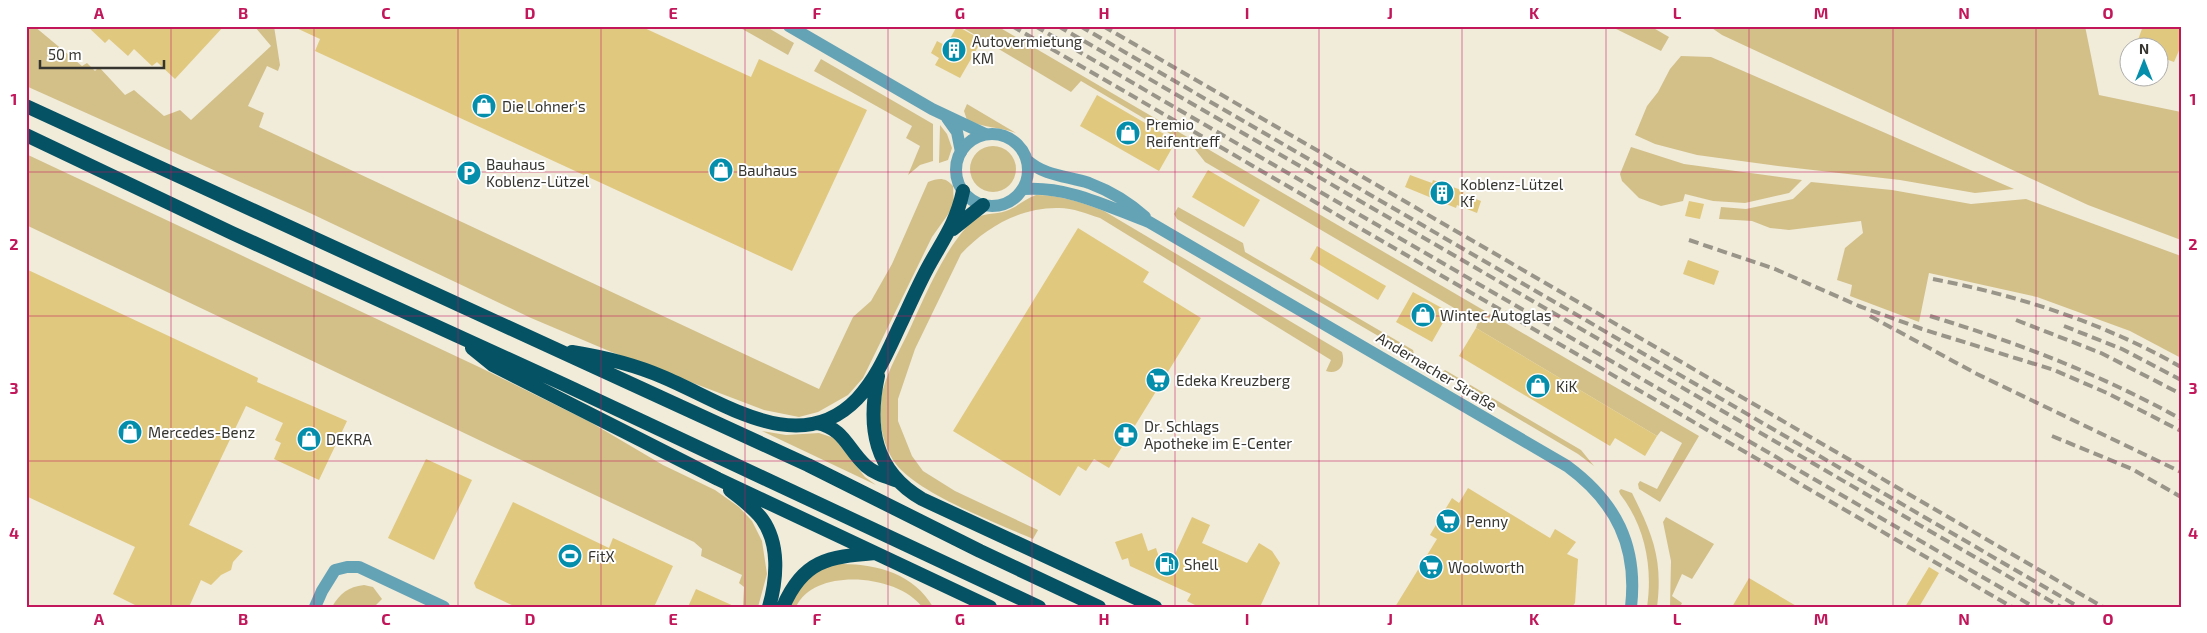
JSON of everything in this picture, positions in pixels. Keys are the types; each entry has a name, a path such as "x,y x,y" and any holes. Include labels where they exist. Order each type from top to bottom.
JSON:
{"highway":[{"path":"26,106 808,465 980,551 1099,607"},
{"path":"26,135 1039,607"},
{"path":"552,348 608,358 644,370 766,423 795,427 817,423 851,405 879,370 926,271 949,233 956,217 963,191"},
{"path":"949,233 983,205"},
{"path":"460,338 493,365 718,479 990,607"},
{"path":"879,370 873,406 874,429 882,457 898,481"},
{"path":"817,423 829,426 839,432 859,458 872,470 898,481 922,499 1155,607"},
{"path":"718,479 753,509 768,530 776,569 775,583 769,607"},
{"path":"783,607 794,586 811,567 841,557 875,553"}],"street":[{"name":"Andernacher Straße","path":"789,26 947,118 984,134 998,134 1012,139 1022,148 1028,161 1040,171 1104,189 1135,208 1149,222"},
{"path":"947,118 956,132 960,152 956,170 957,177 963,191 975,202 991,206 1006,204 1019,195 1029,175 1028,161"},
{"path":"960,152 968,142 984,134"},
{"name":"Andernacher Straße","path":"1024,188 1042,188 1086,197 1149,222 1580,476 1610,509 1622,530 1633,570 1631,607"},
{"path":"315,607 335,570 359,567 444,607"}],"shaded area":[{"path":"26,26 34,26 82,66 87,63 95,71 99,67 125,95 134,90 164,116 180,110 191,120 271,46 255,27 274,26 280,65 278,71 267,66 248,106 264,113 259,127 819,389 853,317 871,301 892,264 928,182 942,179 950,183 953,186 954,206 932,237 863,378 848,395 818,412 799,417 764,410 609,351 531,318 312,214 26,86"},
{"path":"737,26 765,26 794,43 788,55"},
{"path":"960,26 997,26 1699,436 1660,502 1639,489 1638,484 1640,481 1657,489 1682,443 1661,431 1657,436 1476,328 1478,322 1205,162 1194,148 1081,81 1071,92"},
{"path":"1610,26 1650,26 1669,37 1661,51"},
{"path":"1709,26 2085,26 2099,95 2181,112 2181,240 2088,205 1722,35"},
{"path":"1681,56 1711,57 2014,189 1975,193 1900,180 1697,155 1655,144 1635,135 1647,106 1658,92 1670,69"},
{"path":"821,59 933,124 933,161 920,165 908,175 920,146 906,138 912,126 814,71"},
{"path":"967,104 1016,133 979,125 967,120 964,111"},
{"path":"940,125 947,134 952,148 948,160 939,163"},
{"path":"998,146 1010,152 1015,160 1015,178 1010,186 1002,191 988,192 976,186 971,178 970,164 976,152 984,147"},
{"path":"1631,147 1684,164 1802,180 1789,193 1745,203 1713,201 1685,194 1683,201 1661,206 1639,198 1622,181 1620,174"},
{"path":"26,154 479,367 590,422 663,465 715,490 739,507 752,521 762,541 767,574 758,607 743,607 744,587 739,583 742,575 701,556 702,549 694,542 26,225"},
{"path":"1811,182 1892,190 1971,204 2026,199 2181,256 2181,358 2130,331 2037,297 1929,273 1919,322 1850,296 1852,285 1837,280 1845,248 1863,233 1861,221 1789,230 1770,228 1752,221 1719,219 1721,207 1746,209 1793,199"},
{"path":"1036,195 1054,196 1104,211 1342,352 1342,365 1335,372 1326,371 1331,360 1100,218 1064,208 1031,211 1018,215 993,227 961,254 915,349 898,399 898,421 912,456 923,471 955,491 1038,530 1033,539 957,506 937,495 918,484 903,472 889,453 882,430 880,414 885,382 944,258 963,231 978,217 1006,211"},
{"path":"1178,207 1243,243 1245,252 1413,350 1414,354 1411,355 1177,219 1174,214"},
{"path":"1445,370 1581,450 1594,466 1578,454 1441,373"},
{"path":"762,431 786,435 819,433 834,438 865,477 876,485"},
{"path":"1621,489 1632,493 1646,522 1655,548 1659,575 1657,607 1647,607 1649,577 1645,548 1636,520 1620,494 1619,491"},
{"path":"1666,517 1714,544 1692,579 1682,574 1672,596 1682,603 1680,607 1670,607 1671,561 1663,522"},
{"path":"838,564 879,568 892,572 915,586 925,595 933,607 922,607 911,596 895,588 877,582 858,580 838,581 820,585 806,594 796,607 788,607 807,578 819,570"},
{"path":"364,585 373,587 382,599 374,607 332,607 345,592 353,587"}],"building":[{"path":"87,26 224,26 175,79 157,62 152,66 134,49 128,56 109,39 105,43"},
{"name":"Bauhaus","path":"292,26 640,26 751,77 759,59 867,110 792,271 315,51 320,39"},
{"name":"Autovermietung KM","path":"957,26 982,40 960,78 935,65 939,58 931,53 937,41 946,46"},
{"path":"2143,26 2181,26 2181,46 2174,62 2170,61 2170,38 2139,38"},
{"name":"Premio Reifentreff","path":"1097,95 1176,141 1159,171 1080,126"},
{"path":"1208,170 1260,200 1244,227 1192,197"},
{"name":"Koblenz-Lützel Kf","path":"1410,175 1432,183 1433,180 1464,191 1463,194 1481,201 1477,213 1457,205 1456,208 1405,187"},
{"path":"1689,201 1704,204 1700,219 1685,216"},
{"path":"1078,228 1149,272 1143,282 1201,318 1109,468 1094,459 1086,471 1078,466 1060,496 953,431"},
{"path":"1317,246 1386,286 1378,300 1310,259"},
{"path":"1688,260 1719,271 1714,285 1683,274"},
{"name":"Mercedes-Benz","path":"26,269 258,378 257,382 347,421 319,480 274,459 281,443 275,440 283,423 246,406 189,525 243,551 233,562 231,570 221,575 211,585 201,580 189,607 139,607 113,594 135,547 26,496"},
{"name":"Wintec Autoglas","path":"1413,292 1449,312 1432,342 1396,322"},
{"path":"1476,328 1657,436 1645,456 1615,438 1610,446 1459,356"},
{"path":"426,459 472,480 434,560 388,538"},
{"path":"1468,488 1550,538 1555,529 1576,542 1567,554 1578,559 1575,603 1572,607 1395,607 1437,539 1430,535 1452,498 1459,503"},
{"name":"FitX","path":"513,502 609,548 613,538 673,566 654,607 516,607 476,588 474,583"},
{"path":"1192,517 1210,525 1202,543 1247,563 1259,543 1272,551 1280,563 1260,607 1199,607 1187,601 1191,594 1130,566 1128,558 1122,560 1115,542 1142,533 1148,551 1156,548 1165,576"},
{"path":"1929,567 1939,573 1919,607 1905,607"},
{"path":"1749,578 1798,607 1732,607"},
{"path":"696,589 736,607 688,607"}],"railway":[{"path":"1012,26 2012,607"},
{"path":"1035,26 2034,607"},
{"path":"1058,26 2061,607"},
{"path":"1080,26 2079,607"},
{"path":"1103,26 2103,607"},
{"path":"1689,240 1775,269 1859,306 1922,329 2054,370 2107,393 2181,431"},
{"path":"1933,279 1998,294 2061,313 2122,337 2181,367"},
{"path":"1870,316 1977,374 2181,472"},
{"path":"1930,316 1995,337 2058,361 2120,388 2181,419"},
{"path":"2016,320 2101,353 2181,394"},
{"path":"2064,326 2122,349 2181,380"},
{"path":"2052,436 2132,469 2181,497"}],"place":[{"name":"Autovermietung KM","path":"954,50"},
{"name":"Die Lohner's","path":"484,106"},
{"name":"Premio Reifentreff","path":"1128,133"},
{"name":"Bauhaus","path":"721,170"},
{"name":"Bauhaus Koblenz-Lützel","path":"469,173"},
{"name":"Koblenz-Lützel Kf","path":"1442,193"},
{"name":"Wintec Autoglas","path":"1423,315"},
{"name":"Edeka Kreuzberg","path":"1158,380"},
{"name":"KiK","path":"1538,386"},
{"name":"Mercedes-Benz","path":"130,432"},
{"name":"Dr. Schlags Apotheke im E-Center","path":"1126,435"},
{"name":"DEKRA","path":"309,439"},
{"name":"Penny","path":"1448,521"},
{"name":"FitX","path":"570,556"},
{"name":"Shell","path":"1167,564"},
{"name":"Woolworth","path":"1431,567"}]}
